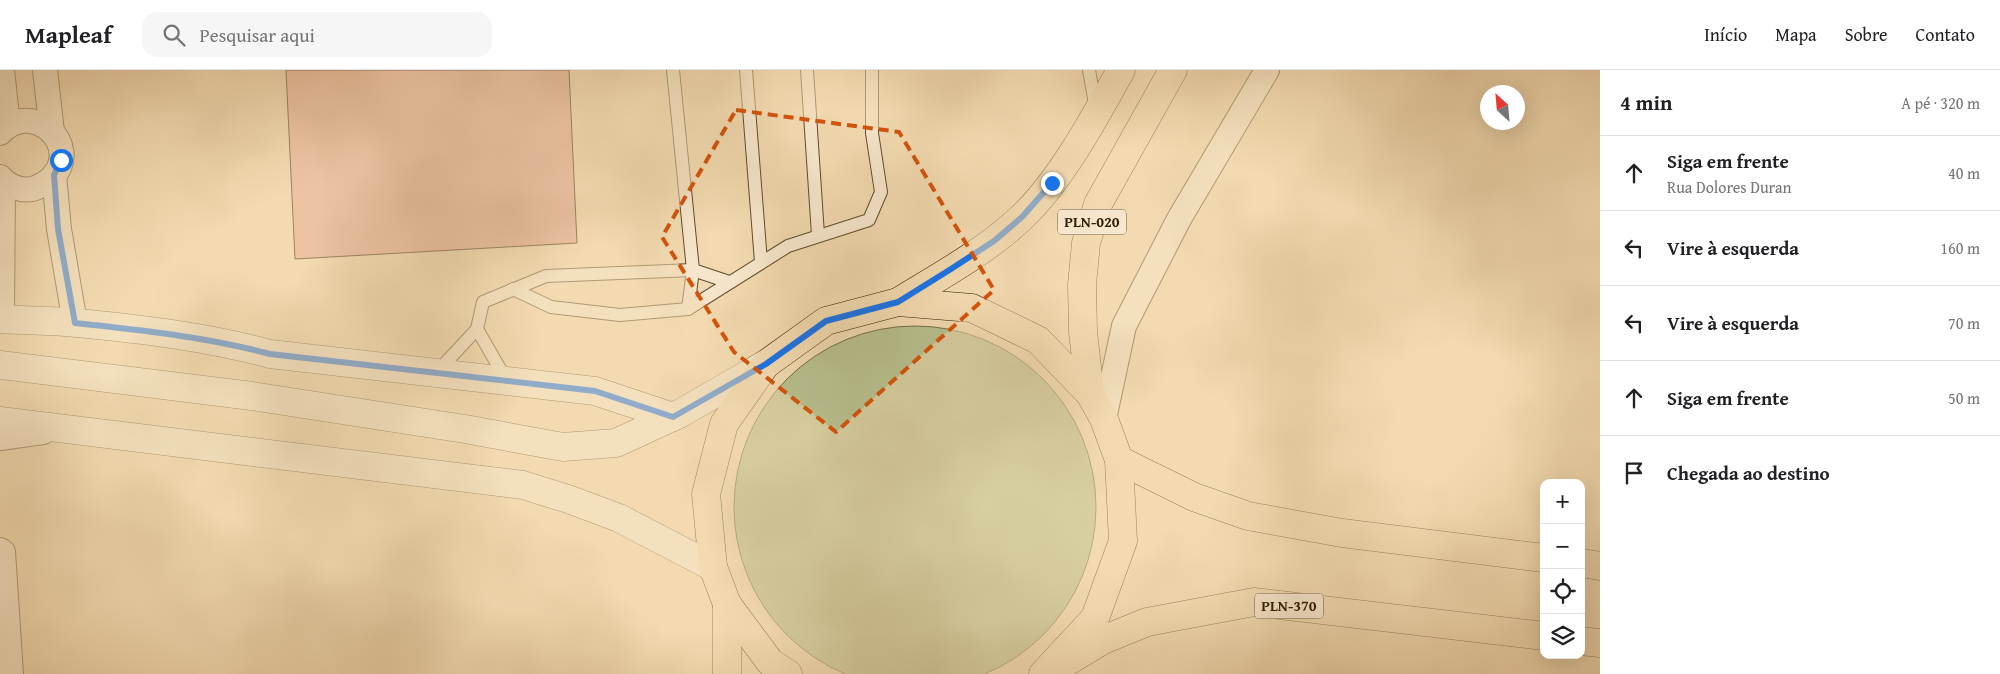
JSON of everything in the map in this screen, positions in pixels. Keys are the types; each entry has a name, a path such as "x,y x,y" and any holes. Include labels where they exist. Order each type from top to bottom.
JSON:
{"main road":[{"name":"PLN-020","path":"898,302 994,241 1022,217 1052,183 1121,70"},
{"name":"PLN-020","path":"1090,394 1082,313 1082,285 1086,243 1098,204 1173,70"},
{"name":"PLN-370","path":"788,674 770,662 727,604 713,567 706,494 724,424 766,364 826,321 898,302 972,308 1038,340 1090,394 1104,419 1119,460 1123,541 1095,618 1045,674"},
{"path":"1119,460 1194,496 1248,516 1342,533 1540,558"},
{"path":"1585,564 1600,566"},
{"name":"PLN-370","path":"1045,674 1103,640 1147,622 1254,602 1540,636"},
{"path":"727,604 727,674"},
{"path":"1585,641 1600,643"}],"street":[{"path":"2,70 4,129 19,121 32,121 43,124 52,132 60,145 61,160 54,175 40,187 20,189 2,179 1,319 75,323 188,336 232,344 270,354 595,391 673,417"},
{"path":"45,70 52,132"},
{"path":"1104,419 1124,326 1179,220 1267,70"},
{"path":"54,175 58,229 75,323"},
{"path":"0,365 252,396 563,447 616,443 673,417 766,364"},
{"path":"0,421 523,485 619,518 713,567"},
{"path":"0,438 62,429"},
{"path":"2,551 11,674"}],"lane":[{"path":"673,70 693,270 688,309"},
{"path":"746,70 761,262"},
{"path":"806,70 818,235"},
{"path":"513,289 551,308 620,315 688,309 728,282 788,246 869,220 880,192 872,134 872,70"},
{"path":"1089,70 1096,113"},
{"path":"436,373 476,329 483,302 546,276 693,270 728,282"},
{"path":"476,329 507,381"}],"highlighted area":[{"path":"736,110 899,132 994,290 836,432 734,352 662,237"}],"green space":[{"path":"915,326 950,329 984,340 1016,356 1043,379 1066,406 1075,422 1088,454 1095,489 1096,507 1093,542 1082,576 1066,608 1030,647 1016,658 981,675 849,675 830,667 800,647 764,608 748,576 737,542 734,507 737,472 748,438 764,406 787,379 814,356 846,340 880,329"}],"building":[{"path":"286,70 569,70 577,243 295,259"}],"route":[{"path":"61,160 54,175 58,229 75,323 188,336 232,344 270,354 595,391 673,417 766,364 826,321 898,302 994,241 1022,217 1052,183"}]}
